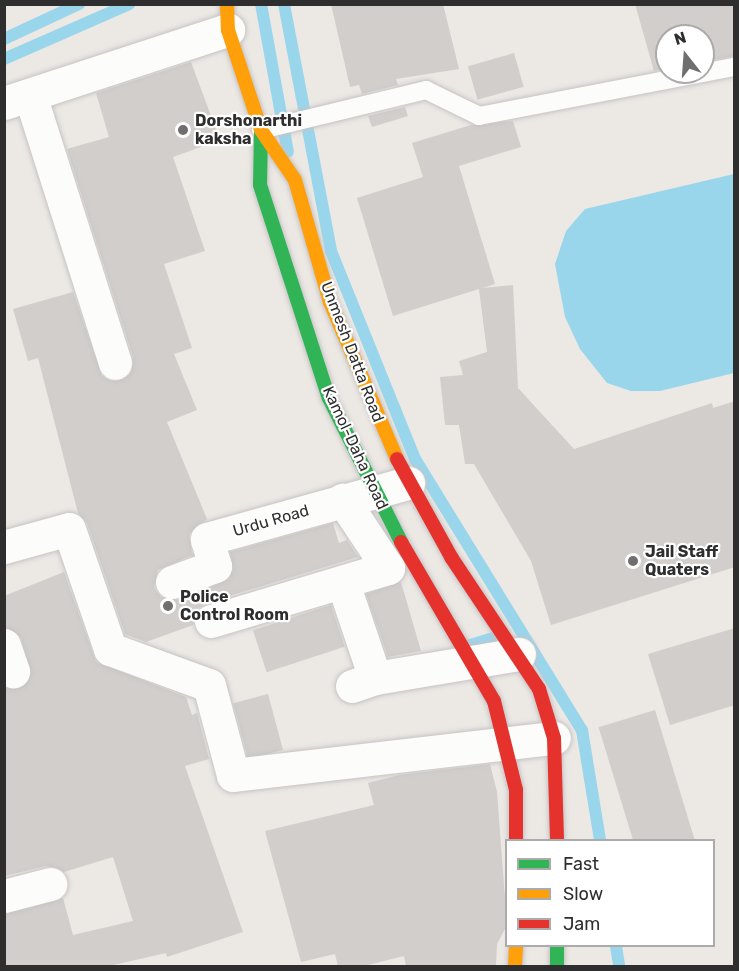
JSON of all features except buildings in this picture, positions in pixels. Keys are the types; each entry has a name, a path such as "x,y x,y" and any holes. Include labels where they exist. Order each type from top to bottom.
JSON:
{"main road":[{"name":"Unmesh Datta Road","path":"227,17 261,130 295,180 330,302 352,405 408,483 451,557 519,654 554,738 557,778 557,839"},
{"name":"Kamol-Daha Road","path":"261,130 261,185 352,405 358,496 499,699 516,790 516,839"},
{"path":"515,966 516,947"},
{"path":"557,947 557,966"}],"street":[{"name":"Unmesh Datta Road","path":"18,100 227,17"},
{"path":"18,100 115,363"},
{"name":"Urdu Road","path":"172,582 216,566 207,539 408,483"},
{"path":"211,621 388,568 358,496"},
{"path":"4,547 69,529 110,649 209,686 233,775 554,738"},
{"path":"343,583 363,682 519,654"},
{"path":"4,896 50,884"}],"lane":[{"path":"261,130 426,90 479,116 735,67"}],"water":[{"path":"734,174 734,373 660,391 631,391 607,383 580,349 565,317 555,264 566,231 585,209"}],"waterway":[{"path":"4,39 79,4"},
{"path":"4,59 129,4"},
{"path":"261,4 288,152"},
{"path":"284,4 331,251 415,459 582,730 600,839"},
{"path":"464,647 497,637"},
{"path":"616,947 619,966"}],"traffic: fast":[{"path":"261,130 260,185 329,398 401,542"},
{"path":"557,947 557,966"}],"traffic: slow":[{"path":"227,4 228,30 261,130 295,180 330,302 397,459"},
{"path":"515,966 516,947"}],"traffic: jam":[{"path":"397,459 451,557 539,689 554,738 557,839"},
{"path":"401,542 494,701 516,790 516,839"}],"place":[{"name":"Dorshonarthi kaksha","path":"183,130"},
{"name":"Jail Staff Quaters","path":"633,561"},
{"name":"Police Control Room","path":"168,606"}]}
